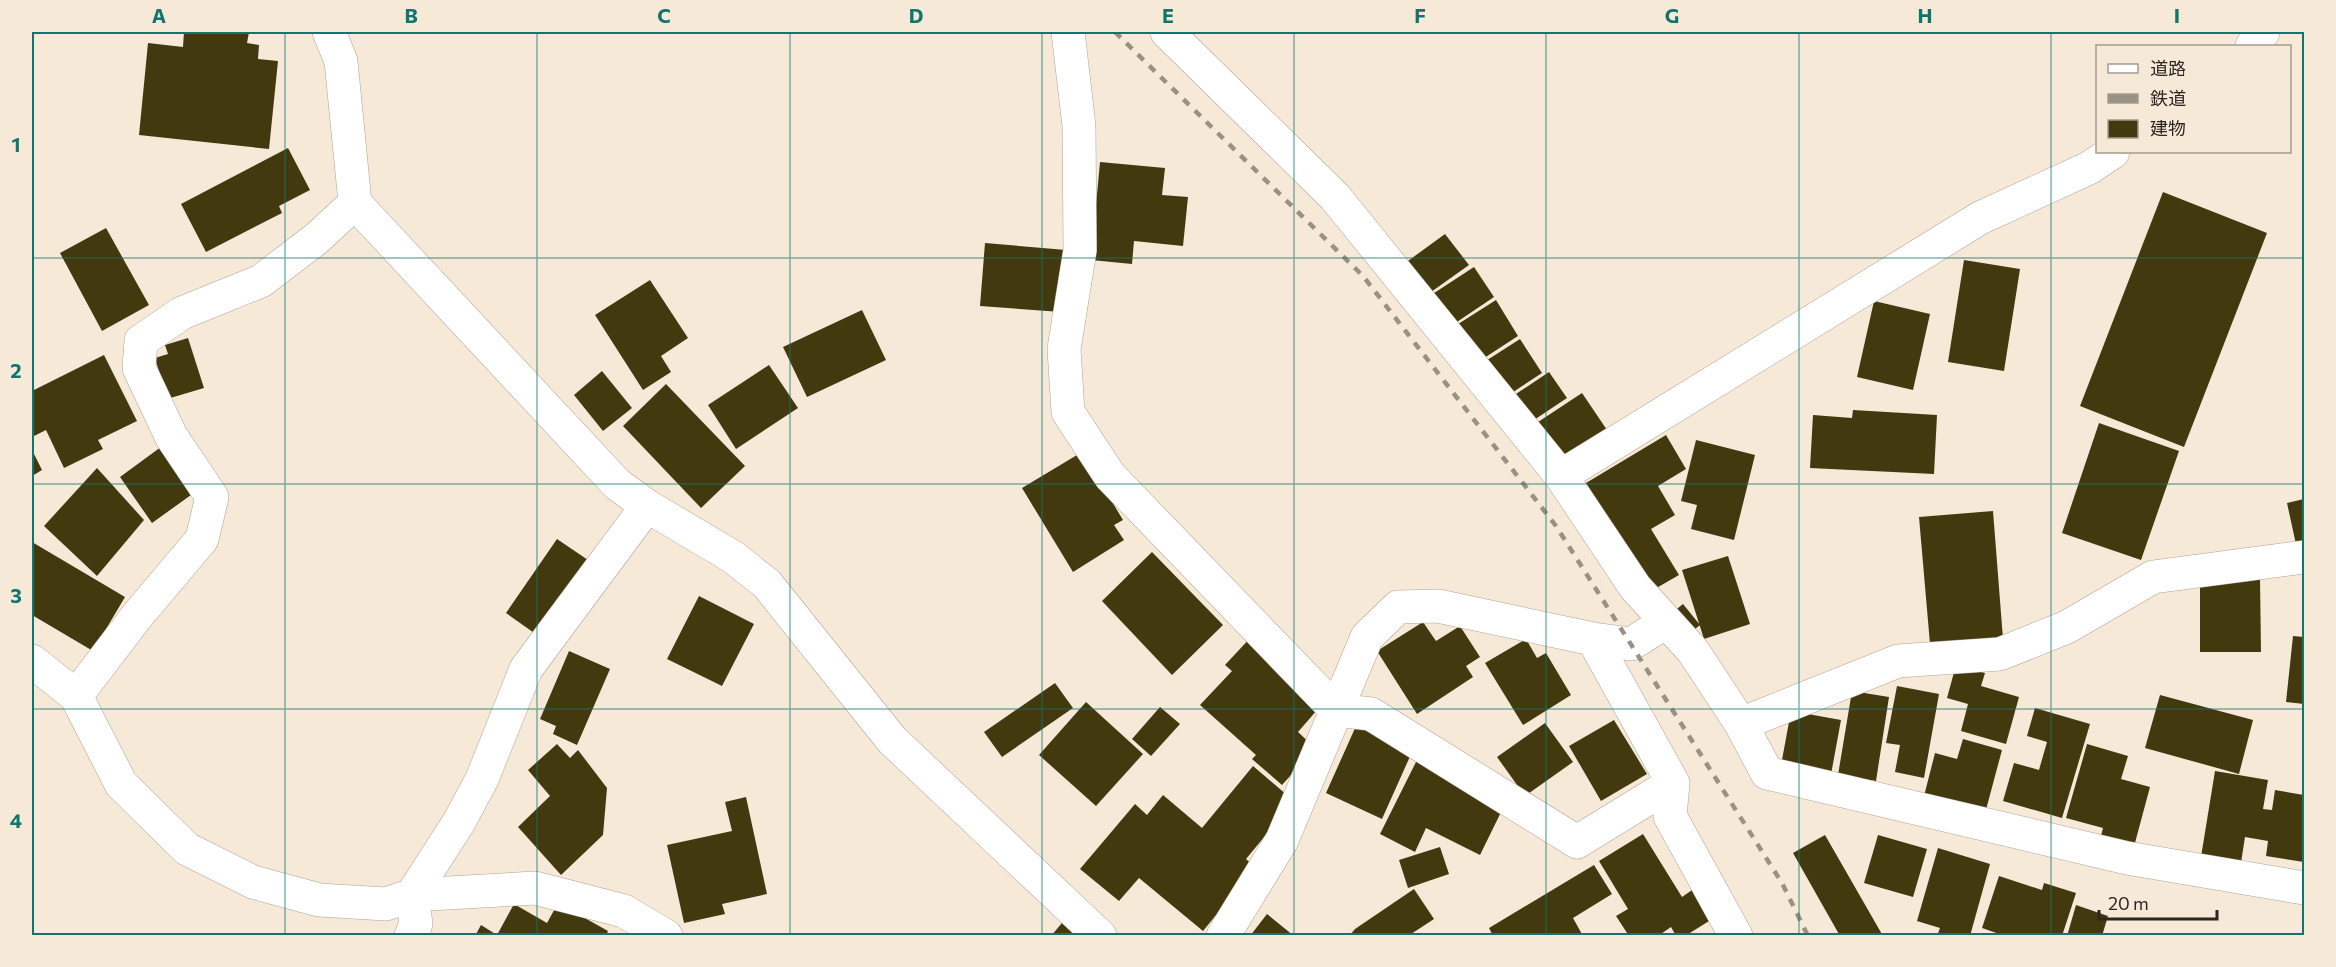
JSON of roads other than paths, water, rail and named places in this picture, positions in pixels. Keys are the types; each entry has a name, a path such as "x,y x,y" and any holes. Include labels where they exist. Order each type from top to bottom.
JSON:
{"street":[{"path":"329,32 341,60 356,203 617,484 647,506 733,557 767,584 892,740 1100,936"},
{"path":"1068,32 1079,126 1080,250 1064,349 1068,412 1110,476 1336,710 1371,714 1577,842 1673,783"},
{"path":"1167,32 1335,197 1561,476 1635,587 1693,651 1740,724 1767,773 2127,858 2304,888"},
{"path":"2253,45 2263,32"},
{"path":"1561,476 1980,218 2089,168 2112,153"},
{"path":"76,696 137,616 202,539 212,497 171,436 139,368 141,341 182,313 261,281 316,239 356,203"},
{"path":"411,936 416,924 412,895 459,822 482,779 526,669 647,506"},
{"path":"1740,724 1898,661 2000,654 2067,627 2153,578 2304,556"},
{"path":"1223,936 1282,840 1367,637 1398,607 1438,606 1593,639 1631,644 1666,622"},
{"path":"1593,639 1673,783 1670,816 1736,936"},
{"path":"32,661 76,696 121,784 187,849 253,882 319,900 386,904 412,895 535,888 624,911 666,936"}],"railway":[{"path":"1115,32 1363,276 1556,526 1782,883 1808,936"}]}
